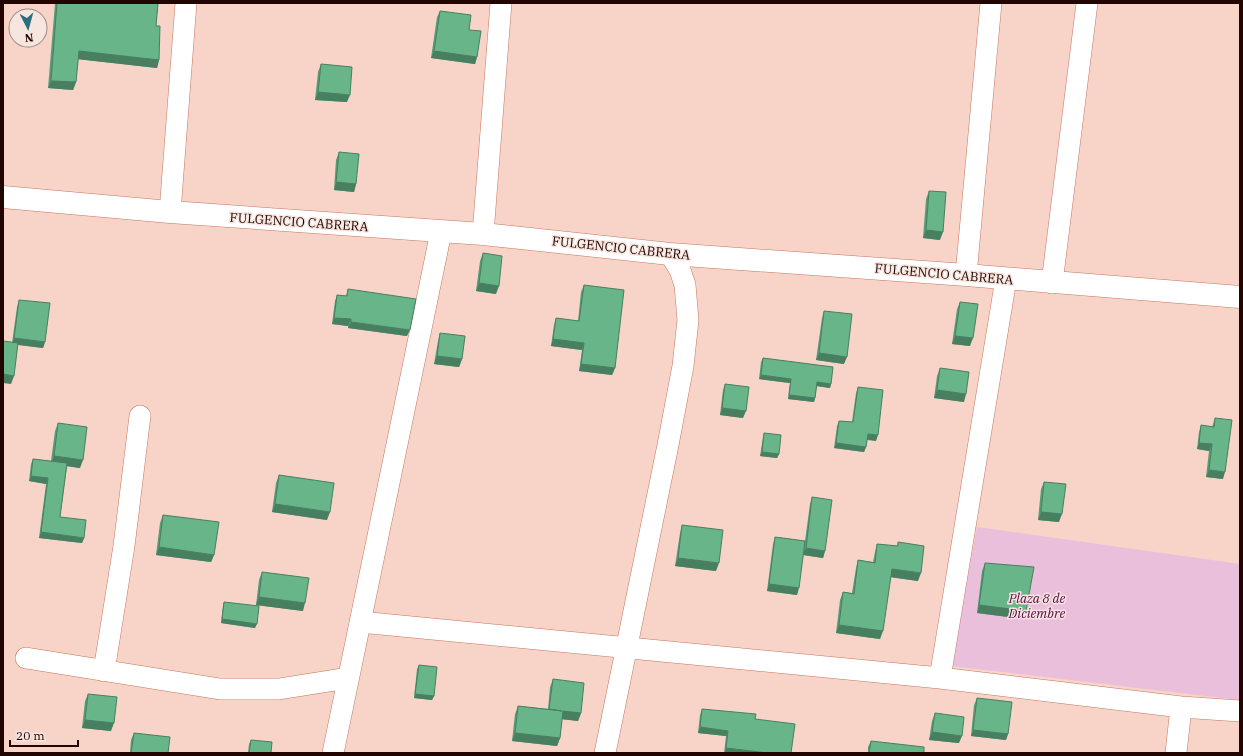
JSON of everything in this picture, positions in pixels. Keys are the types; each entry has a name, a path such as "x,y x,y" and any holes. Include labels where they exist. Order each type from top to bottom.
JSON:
{"main road":[{"name":"FULGENCIO CABRERA","path":"3,197 170,212 483,234 670,254 966,274 1052,283 1240,297"}],"street":[{"path":"170,212 186,3"},
{"path":"483,234 501,3"},
{"path":"966,274 991,3"},
{"path":"1052,283 1087,3"},
{"path":"333,753 441,232"},
{"path":"605,753 668,445 682,366 688,320 685,285 680,270 670,254"},
{"path":"940,678 1006,279"},
{"path":"104,671 124,546 140,416"},
{"path":"360,622 502,637 940,678 1181,707 1240,711"},
{"path":"26,658 220,689 279,688 348,678"},
{"path":"1176,753 1181,707"}],"green space":[{"name":"Plaza 8 de Diciembre","path":"977,527 1240,564 1239,700 952,666"}],"building":[{"path":"57,3 158,3 156,26 160,26 159,60 79,51 76,82 51,81"},
{"path":"440,11 471,15 469,30 481,31 477,57 434,51"},
{"path":"321,64 352,67 350,95 318,92"},
{"path":"339,152 359,154 356,184 336,182"},
{"path":"929,191 946,192 943,232 926,230"},
{"path":"483,253 502,256 499,286 479,283"},
{"path":"584,285 624,290 615,368 581,364 584,343 553,339 556,318 579,321"},
{"path":"348,289 416,299 410,330 351,322 351,319 334,318 337,295 347,296"},
{"path":"19,300 50,303 45,342 14,338"},
{"path":"960,302 978,304 973,338 955,336"},
{"path":"824,311 852,314 847,357 819,353"},
{"path":"440,333 465,336 462,359 437,356"},
{"path":"3,341 18,343 14,376 3,374"},
{"path":"763,358 833,367 831,384 817,382 815,398 789,395 791,379 761,375"},
{"path":"940,368 969,372 966,394 937,390"},
{"path":"725,384 749,387 746,411 722,408"},
{"path":"858,387 883,390 878,435 868,434 866,447 836,443 839,421 853,422"},
{"path":"1215,418 1232,420 1225,472 1209,470 1212,444 1199,443 1201,425 1214,427"},
{"path":"58,423 87,427 83,460 54,456"},
{"path":"764,433 781,435 779,454 762,452"},
{"path":"33,459 67,463 60,517 86,520 84,538 41,532 48,478 31,476"},
{"path":"279,475 334,483 330,512 275,504"},
{"path":"1044,482 1066,484 1062,514 1041,512"},
{"path":"812,497 832,500 825,551 806,548"},
{"path":"163,515 219,522 214,555 159,547"},
{"path":"682,525 723,530 719,563 678,558"},
{"path":"775,537 805,541 799,588 769,584"},
{"path":"898,542 924,546 921,573 892,569 883,631 839,625 843,592 854,594 858,560 875,563 877,544 898,546"},
{"path":"985,563 1034,567 1026,611 979,605"},
{"path":"262,572 309,578 305,603 259,597"},
{"path":"224,602 259,606 257,624 222,619"},
{"path":"419,665 437,667 434,696 415,694"},
{"path":"553,679 584,683 581,713 563,711 560,738 515,733 518,706 562,711 549,709"},
{"path":"88,694 117,697 114,723 85,720"},
{"path":"977,698 1012,702 1008,734 973,730"},
{"path":"702,709 756,714 755,719 795,724 791,753 768,753 726,748 728,731 700,727"},
{"path":"935,713 964,717 962,736 932,732"},
{"path":"134,733 170,737 168,753 131,753"},
{"path":"251,740 272,742 271,753 249,753"},
{"path":"871,741 924,747 924,753 869,753"}]}
